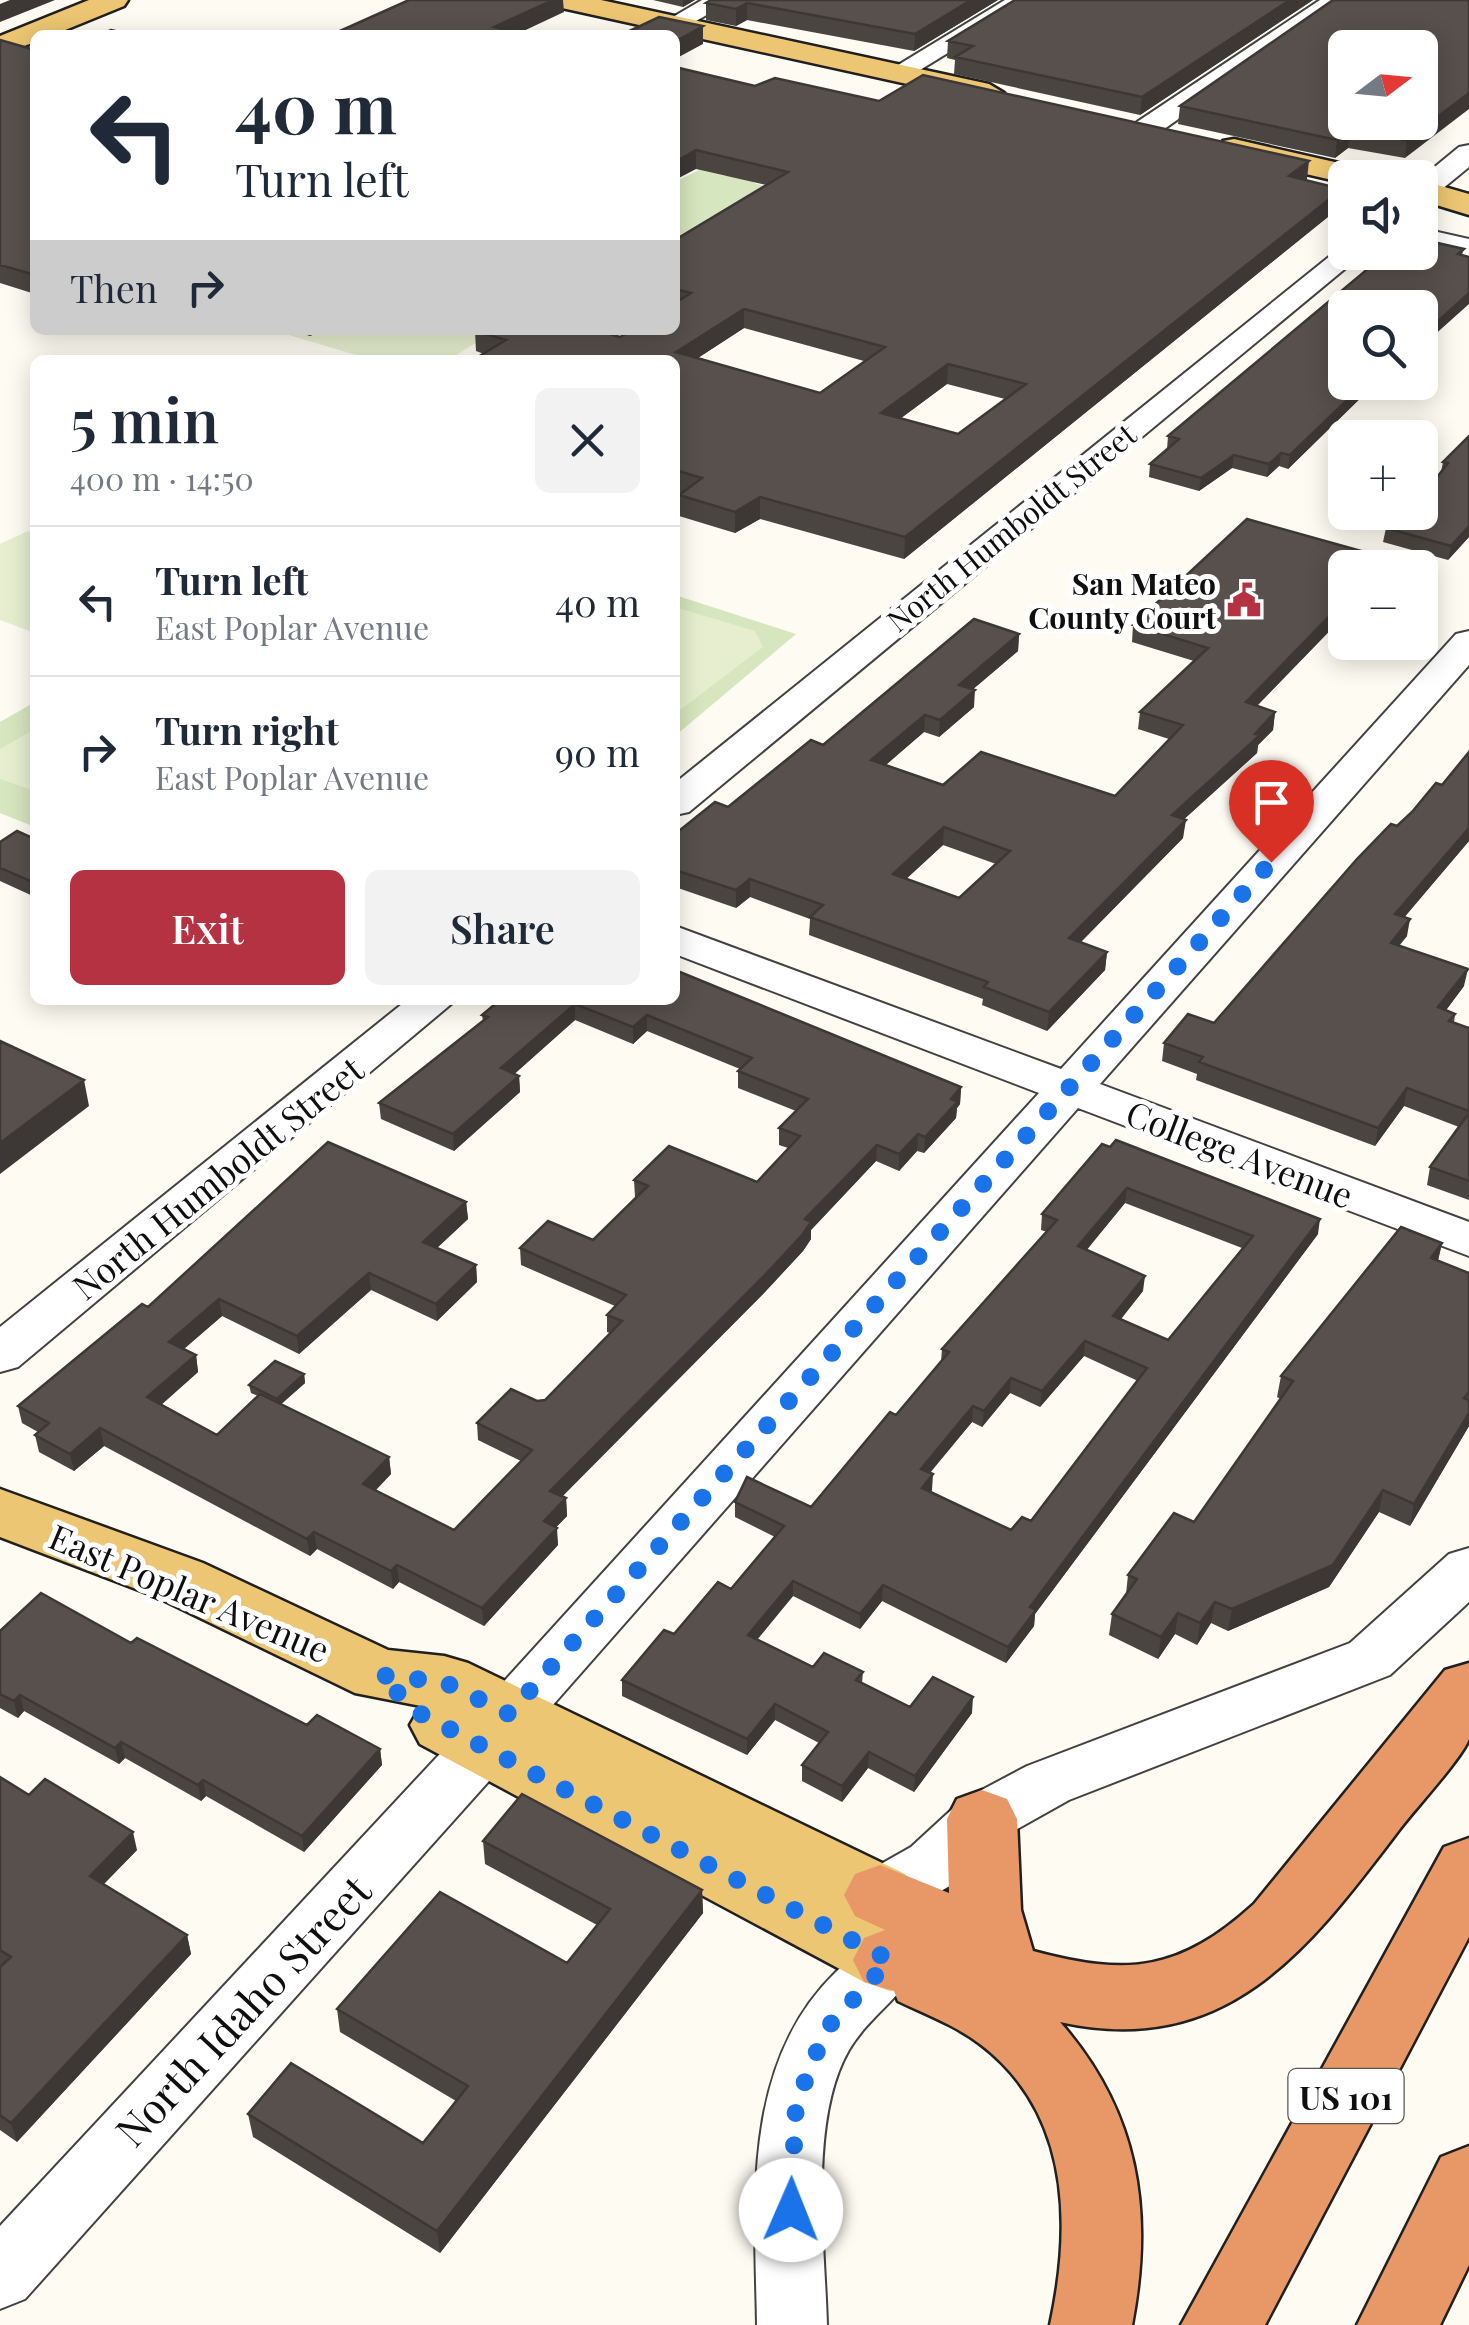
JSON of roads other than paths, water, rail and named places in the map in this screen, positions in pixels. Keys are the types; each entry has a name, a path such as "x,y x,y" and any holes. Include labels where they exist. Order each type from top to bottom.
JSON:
{"highway":[{"path":"885,1928 954,1959 1052,1991 1134,1998 1166,1996 1230,1969 1294,1913 1469,1689"},
{"path":"982,1820 985,1910 994,1946"},
{"name":"US 101","path":"1222,2325 1469,1868"},
{"path":"885,1928 994,1946 1052,1965 1130,1968 1171,1959 1294,1913"},
{"path":"885,1928 1009,2022 1047,2065 1073,2105 1092,2152 1104,2206 1102,2262 1091,2325"},
{"path":"1398,2325 1469,2182"}],"main road":[{"path":"40,30 114,0"},
{"path":"562,0 1011,98"},
{"path":"0,46 30,34"},
{"path":"1137,126 1328,170"},
{"path":"1438,197 1469,206"},
{"name":"East Poplar Avenue","path":"0,1512 180,1580 379,1675 419,1713 497,1730 885,1928"}],"street":[{"path":"674,24 721,0"},
{"path":"898,73 1022,0"},
{"path":"1137,126 1336,0"},
{"path":"1438,178 1469,153"},
{"path":"1438,193 1469,196"},
{"path":"1438,241 1469,248"},
{"name":"North Humboldt Street","path":"680,798 1328,268"},
{"name":"North Idaho Street","path":"0,2276 497,1730 1068,1088 1463,658"},
{"name":"College Avenue","path":"680,941 1469,1240"},
{"name":"North Humboldt Street","path":"0,1354 428,1005"},
{"path":"792,2325 790,2171 796,2104 826,2029 885,1928 933,1865 982,1820 1048,1783 1370,1659 1469,1569"}],"place":[{"name":"San Mateo County Court","path":"1244,600"}]}
